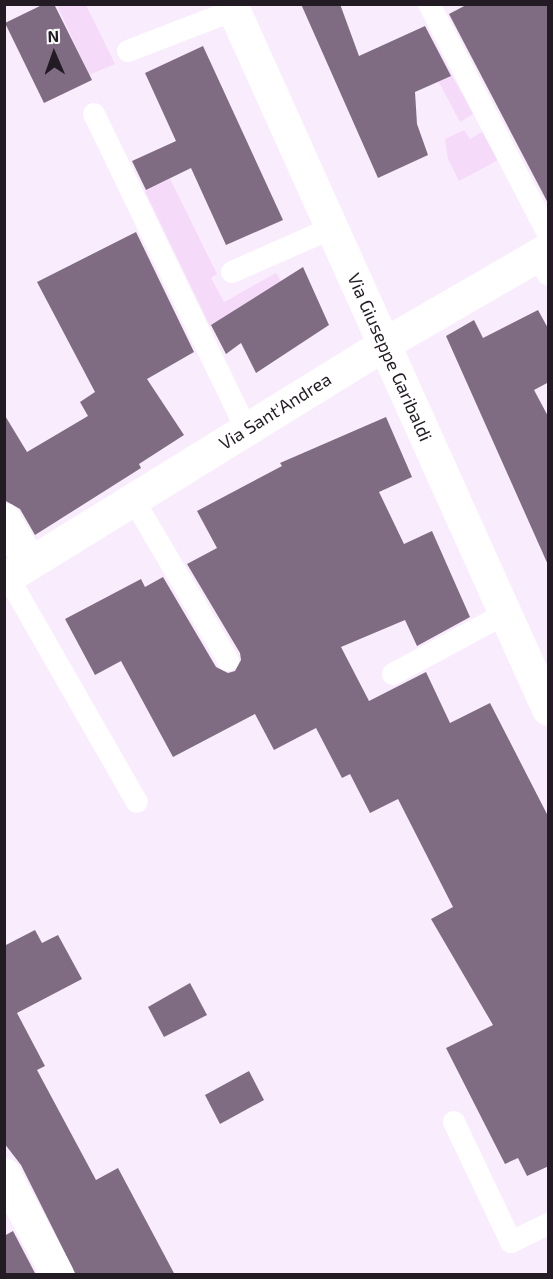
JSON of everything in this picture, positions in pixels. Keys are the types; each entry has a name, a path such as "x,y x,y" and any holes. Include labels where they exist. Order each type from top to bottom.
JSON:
{"street":[{"name":"Via Giuseppe Garibaldi","path":"232,7 549,709"},
{"name":"Via Sant'Andrea","path":"14,573 384,344 546,253"},
{"path":"4,519 14,573"},
{"path":"4,1174 57,1275"}],"lane":[{"path":"429,4 546,253"},
{"path":"128,51 232,7"},
{"path":"94,114 246,429"},
{"path":"232,272 332,228"},
{"path":"133,500 228,660"},
{"path":"14,573 137,802"},
{"path":"393,674 505,614"},
{"path":"454,1122 511,1242 549,1224"}],"shaded area":[{"path":"57,5 86,5 115,64 89,75"},
{"path":"426,28 473,114 460,122 414,35"},
{"path":"464,130 470,139 482,132 498,160 459,181 448,159 445,139"},
{"path":"170,179 217,274 211,278 224,302 276,273 281,281 210,326 145,191"}],"building":[{"path":"44,4 54,4 92,80 44,103 5,23"},
{"path":"301,4 340,4 359,56 425,26 451,76 415,92 417,124 428,155 378,178"},
{"path":"468,4 549,4 549,205 449,14"},
{"path":"203,46 283,220 226,245 191,168 146,190 132,161 176,141 145,73"},
{"path":"136,232 194,352 147,379 184,435 139,464 141,468 35,535 20,509 4,500 4,414 27,452 88,416 80,402 95,392 37,282"},
{"path":"303,267 329,325 256,373 241,343 226,354 211,325"},
{"path":"538,310 549,330 549,382 534,390 549,418 549,567 446,336 474,320 483,338"},
{"path":"386,417 412,477 379,492 404,544 432,531 470,617 417,646 405,620 341,647 369,701 426,672 450,723 490,703 549,818 549,1166 527,1176 518,1158 505,1164 446,1048 493,1025 431,919 453,907 398,799 370,813 350,774 342,778 316,728 274,750 255,714 173,757 121,661 95,675 65,619 141,579 145,587 163,577 216,667 228,673 235,671 241,660 240,653 187,564 217,548 197,511 282,466 280,463"},
{"path":"35,930 42,943 58,935 82,979 17,1013 45,1066 37,1070 96,1180 118,1168 175,1275 76,1275 21,1165 4,1143 4,946"},
{"path":"190,983 207,1015 164,1037 148,1007"},
{"path":"249,1071 264,1100 220,1124 205,1095"},
{"path":"13,1231 36,1275 4,1275 4,1236"}]}
